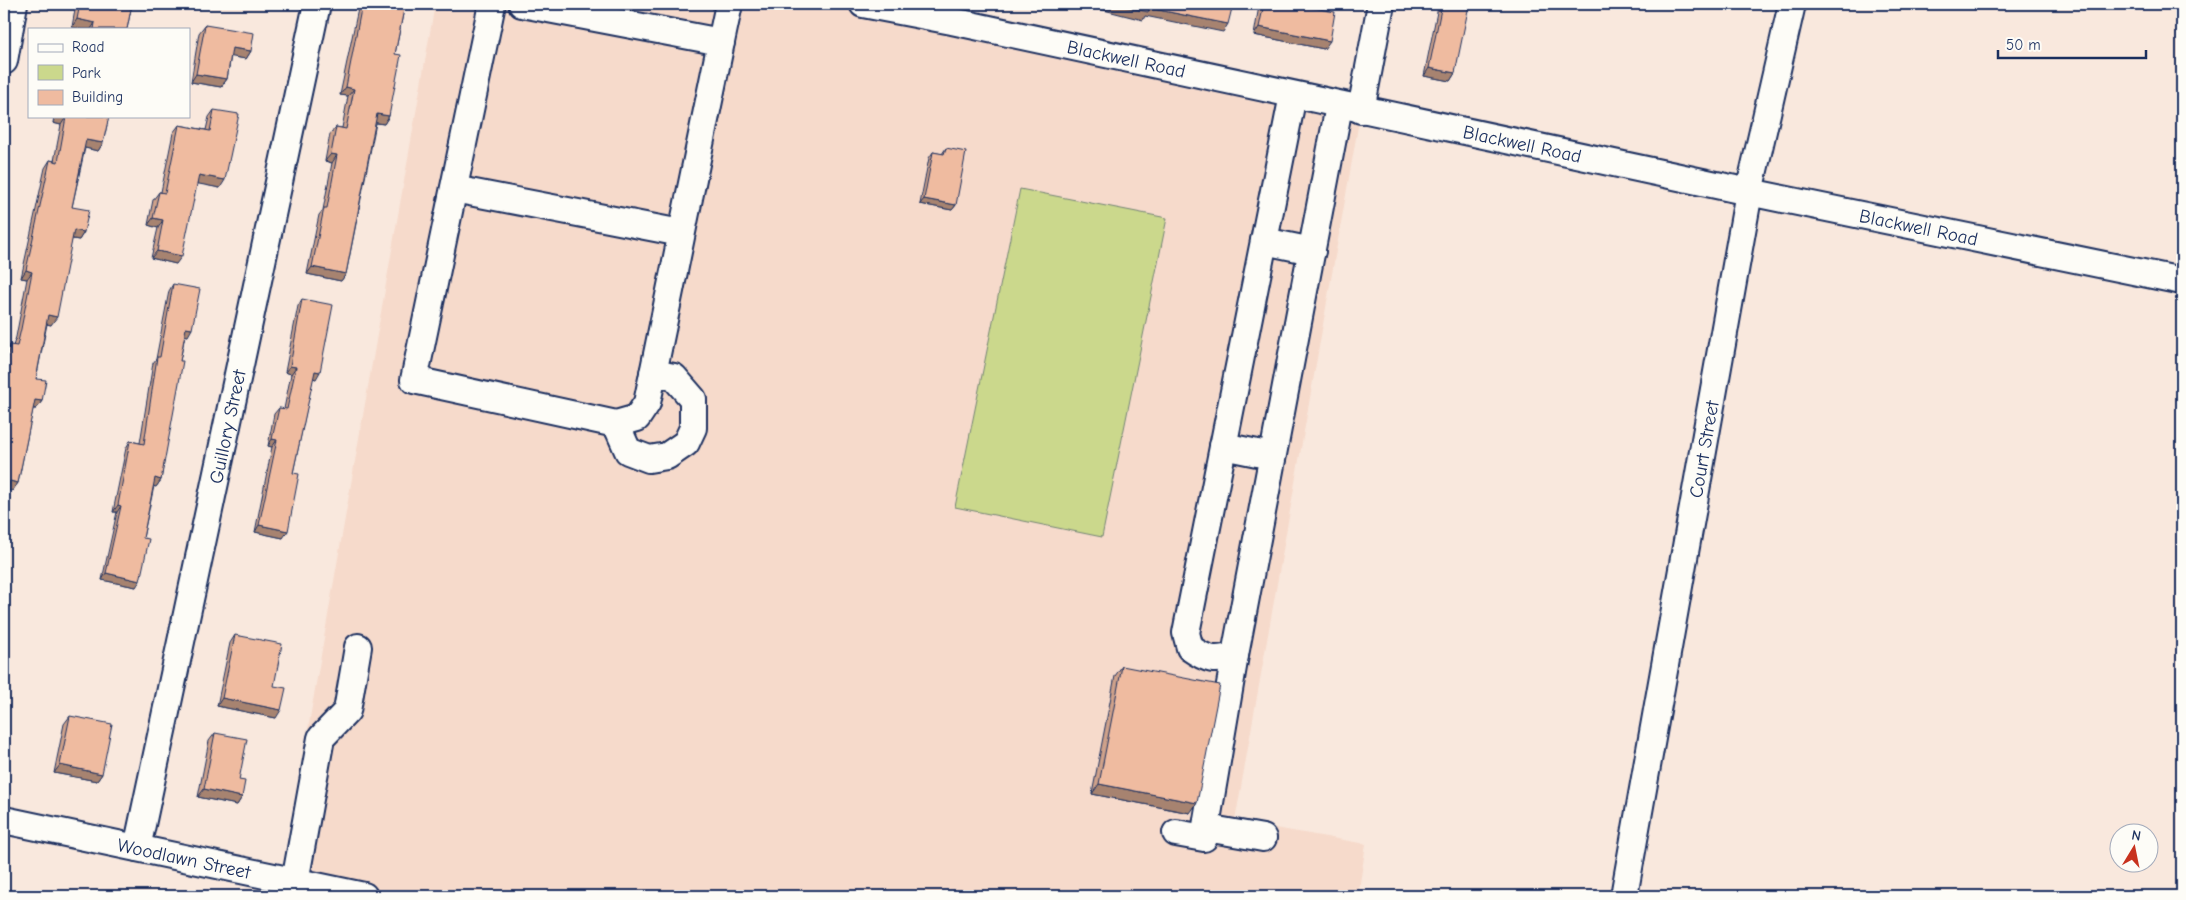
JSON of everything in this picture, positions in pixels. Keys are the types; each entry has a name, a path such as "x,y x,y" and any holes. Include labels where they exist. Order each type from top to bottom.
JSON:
{"street":[{"path":"4,61 14,4"},
{"name":"Guillory Street","path":"137,848 317,4"},
{"path":"492,4 414,380 616,424 637,418 647,403 730,4"},
{"path":"522,4 567,8 721,42"},
{"name":"Blackwell Road","path":"863,4 954,12 1350,108 2182,281"},
{"path":"1176,833 1204,838 1235,655 1312,251 1380,4"},
{"name":"Court Street","path":"1624,896 1749,192 1792,4"},
{"path":"1235,655 1220,660 1203,657 1190,648 1186,632 1293,95"},
{"path":"454,188 681,233"},
{"path":"1264,241 1312,251"},
{"path":"616,424 628,451 649,459 667,456 686,443 693,428 693,398 674,378 653,373"},
{"path":"1223,446 1272,456"},
{"path":"295,882 321,738 347,711 358,647"},
{"name":"Woodlawn Street","path":"4,820 364,896"},
{"path":"1206,828 1263,838"}],"shaded area":[{"path":"435,4 863,4 1361,110 1235,821 1366,844 1358,896 364,896 282,878"}],"green space":[{"path":"1020,189 1167,218 1102,537 955,507"}],"building":[{"path":"80,4 132,4 127,28 94,28 95,23 77,19"},
{"path":"362,4 405,4 395,54 401,55 389,116 377,114 346,274 312,267 324,208 327,208 337,155 331,154 336,127 346,129 354,89 346,87"},
{"path":"1114,4 1233,4 1228,24 1149,8 1148,12"},
{"path":"1264,4 1293,4 1335,12 1330,41 1259,27"},
{"path":"1442,4 1469,5 1455,73 1429,68"},
{"path":"205,25 254,33 251,51 232,48 227,79 196,74"},
{"path":"214,110 239,114 225,180 199,175 182,256 157,251 163,220 153,218 159,192 165,193 179,125 210,131"},
{"path":"66,118 109,118 103,143 86,140 72,207 89,210 84,232 74,230 57,317 48,315 36,379 46,380 42,401 35,400 18,483 10,481 4,516 4,377 10,345 17,346 21,329 32,272 26,270 50,160 58,162"},
{"path":"946,148 966,152 956,205 924,199 933,152 944,154"},
{"path":"173,284 200,289 192,329 186,328 180,361 183,361 161,480 155,478 143,538 149,539 140,581 106,573 121,506 118,505 130,441 144,444 157,357 160,357"},
{"path":"302,299 333,305 320,372 315,371 293,473 299,474 288,531 259,525 277,440 272,439 279,408 287,409 296,367 290,366"},
{"path":"235,635 282,644 274,686 286,688 281,710 222,698"},
{"path":"1122,666 1220,685 1197,803 1099,784"},
{"path":"70,716 112,724 102,774 60,765"},
{"path":"215,733 247,739 239,780 245,781 242,797 204,789"}]}
